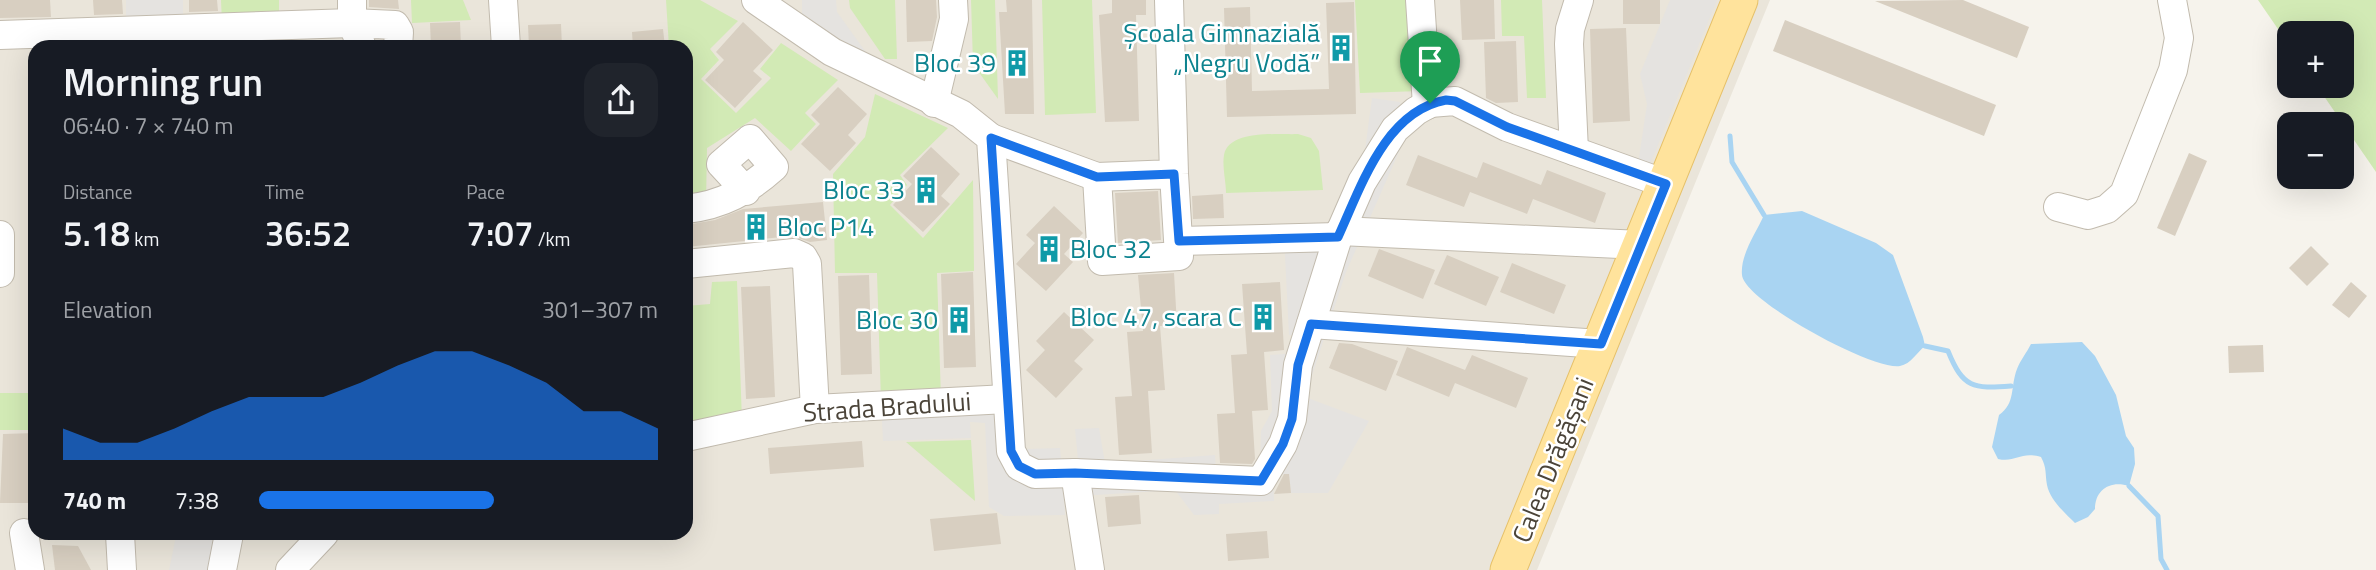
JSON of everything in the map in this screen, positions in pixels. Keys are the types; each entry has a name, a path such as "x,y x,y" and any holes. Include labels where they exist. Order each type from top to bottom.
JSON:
{"main road":[{"name":"Calea Drăgășani","path":"1508,570 1740,0"}],"street":[{"path":"503,0 506,40"},
{"path":"756,0 832,52 961,114 991,138 1097,177 1174,174"},
{"path":"934,103 954,19 953,0"},
{"path":"1097,177 1102,261 1179,256 1174,174 1170,0"},
{"path":"1420,0 1427,105 1446,100 1455,101 1507,127 1666,184"},
{"path":"1574,151 1569,44 1570,29 1579,0"},
{"path":"2058,206 2088,215 2107,209 2124,194 2173,70 2179,38 2172,0"},
{"path":"0,35 301,36 355,23 396,25 398,40"},
{"name":"Strada Bradului","path":"991,138 1011,451 1019,466 1035,474 1075,473 1261,481 1283,444 1292,419 1298,365 1339,234 1362,182 1395,130 1427,105"},
{"path":"693,209 704,208 746,191"},
{"path":"0,234 0,273"},
{"path":"1179,241 1339,234 1641,245"},
{"path":"693,263 794,253 803,257 807,264 815,409"},
{"path":"1311,324 1601,344"},
{"name":"Strada Bradului","path":"693,435 815,409 1007,399"},
{"path":"1075,473 1082,563"},
{"path":"24,533 30,570"},
{"path":"120,540 122,570"},
{"path":"222,570 228,540"},
{"path":"289,570 318,540"}],"shaded area":[{"path":"0,0 1770,0 1537,570 0,570"},
{"path":"126,0 183,0 183,24 126,25"},
{"path":"802,0 836,0 837,12 875,65 802,18"},
{"path":"1670,0 1717,0 1646,174 1637,171 1647,104 1640,74"},
{"path":"1372,98 1400,102 1406,136 1346,272 1305,397 1369,421 1328,493 1291,493 1289,474 1273,475 1274,501 1219,504 1219,514 1194,515 1175,490 1064,497 1065,515 1004,516 989,507 985,423 970,422 971,438 883,441 881,403 1022,396 1026,449 1060,448 1062,471 1079,470 1075,429 1099,428 1106,469 1122,462 1215,455 1216,476 1260,469 1261,431 1272,411 1270,355 1298,353 1299,336 1289,335 1284,236 1334,233 1362,172"},
{"path":"175,540 222,540 220,570 169,570"}],"green space":[{"path":"221,0 279,0 279,21 222,23"},
{"path":"411,0 463,0 471,20 412,23"},
{"path":"666,0 700,0 738,21 710,49 719,60 701,79 736,113 771,78 760,69 781,43 838,80 805,113 816,124 791,151 755,118 707,148 706,203 693,204 693,40 669,40"},
{"path":"849,0 895,0 897,59 885,59 850,8"},
{"path":"971,0 995,0 998,99 973,64"},
{"path":"1042,0 1092,0 1096,113 1045,115"},
{"path":"1355,0 1414,0 1421,91 1360,93"},
{"path":"1501,0 1542,0 1546,98 1527,98 1524,36 1502,36"},
{"path":"2258,0 2376,0 2376,172 2354,140 2354,112 2335,112 2325,98 2354,98 2354,21 2277,21 2277,28"},
{"path":"875,94 948,128 900,175 907,185 890,205 923,238 973,180 974,271 937,273 941,399 881,401 877,273 835,273 833,174 865,137"},
{"path":"1298,134 1311,138 1319,151 1323,190 1226,193 1224,155 1235,141 1256,135"},
{"path":"737,281 742,421 694,431 693,305 710,304 712,282"},
{"path":"0,393 28,393 28,430 0,430"},
{"path":"971,440 975,501 906,442"}],"water":[{"path":"1802,211 1876,243 1893,255 1925,346 1907,363 1900,366 1886,365 1839,346 1786,317 1748,287 1742,275 1743,260 1764,215"},
{"path":"2082,342 2095,356 2116,395 2126,436 2134,448 2135,464 2129,486 2116,484 2105,488 2098,496 2095,509 2088,517 2075,523 2051,496 2041,457 2028,455 2009,460 1998,459 1992,447 1999,415 2008,405 2017,369 2031,344"}],"building":[{"path":"0,0 50,0 51,17 0,18"},
{"path":"93,0 122,0 123,14 94,15"},
{"path":"189,0 217,0 218,11 189,12"},
{"path":"369,0 398,0 399,9 369,7"},
{"path":"906,0 936,0 937,17 932,41 907,42"},
{"name":"Bloc 39","path":"1006,0 1032,0 1034,114 1005,114 999,12 1007,12"},
{"path":"1112,0 1146,0 1146,15 1136,15 1139,121 1105,122 1099,15 1112,13"},
{"path":"1460,0 1494,0 1495,39 1462,40"},
{"path":"1623,0 1660,0 1660,24 1623,24"},
{"path":"1963,0 2029,27 2017,58 1875,1"},
{"name":"Școala Gimnazială „Negru Vodă”","path":"1354,2 1356,114 1227,117 1224,8 1250,7 1252,91 1329,89 1326,3"},
{"path":"1785,20 1996,105 1984,136 1773,51"},
{"path":"460,22 461,40 431,40 430,23"},
{"path":"743,22 773,50 753,71 762,79 735,108 705,80 724,60 716,52"},
{"path":"561,24 562,40 529,40 528,25"},
{"path":"1626,28 1630,121 1593,123 1590,29"},
{"path":"663,29 664,40 633,40 632,32"},
{"path":"1516,41 1518,102 1496,103 1486,98 1484,42"},
{"path":"838,87 867,114 848,135 856,143 830,171 801,144 820,124 811,115"},
{"name":"Bloc 33","path":"931,147 960,174 941,196 950,204 923,232 893,205 912,184 903,176"},
{"path":"2189,153 2207,161 2175,236 2157,228"},
{"path":"1418,155 1477,178 1483,162 1541,185 1547,170 1606,193 1595,223 1533,199 1527,214 1470,192 1464,207 1406,185"},
{"path":"1158,191 1161,240 1118,243 1115,193"},
{"path":"1223,194 1224,218 1193,219 1192,196"},
{"name":"Bloc P14","path":"823,202 827,240 810,242 792,236 693,246 693,224 715,220 743,209"},
{"name":"Bloc 32","path":"1054,206 1083,233 1064,254 1073,262 1046,291 1016,264 1035,243 1026,235"},
{"path":"2311,246 2329,264 2307,286 2289,268"},
{"path":"1379,249 1435,270 1423,299 1368,276"},
{"path":"1447,255 1499,277 1486,306 1434,284"},
{"path":"1512,263 1566,285 1554,314 1500,292"},
{"name":"Bloc 30","path":"973,272 976,367 944,368 941,274"},
{"path":"1174,273 1177,325 1160,326 1165,390 1148,391 1152,453 1119,455 1115,397 1132,396 1127,332 1143,331 1138,275"},
{"path":"869,275 872,374 841,375 838,276"},
{"path":"1280,282 1284,350 1264,352 1268,410 1252,411 1255,459 1252,464 1220,463 1217,414 1235,413 1231,355 1247,354 1242,284"},
{"path":"2351,282 2367,296 2349,318 2332,305"},
{"path":"770,286 775,397 746,399 741,287"},
{"path":"1064,312 1094,340 1074,361 1083,369 1056,398 1026,370 1045,350 1036,341"},
{"path":"1339,343 1352,344 1398,361 1386,391 1329,368"},
{"path":"2263,345 2264,372 2229,373 2228,346"},
{"path":"1407,347 1465,370 1472,355 1528,378 1516,408 1455,383 1449,397 1396,375"},
{"path":"28,433 28,503 0,503 3,434"},
{"path":"862,441 864,467 770,474 768,448"},
{"path":"1284,474 1289,474 1291,493 1274,494"},
{"path":"1139,495 1141,524 1108,527 1105,497"},
{"path":"997,513 1001,544 934,551 930,519"},
{"path":"1267,531 1269,558 1228,561 1226,534"},
{"path":"52,545 78,546 91,570 55,570"}],"waterway":[{"path":"1730,136 1732,162 1764,215"},
{"path":"1925,346 1948,351 1959,372 1971,384 1987,387 2011,386"},
{"path":"2129,486 2158,516 2161,559 2167,570"}],"place":[{"name":"Școala Gimnazială „Negru Vodă”","path":"1341,48"},
{"name":"Bloc 39","path":"1017,63"},
{"name":"Bloc 33","path":"926,190"},
{"name":"Bloc P14","path":"756,227"},
{"name":"Bloc 32","path":"1049,249"},
{"name":"Bloc 47, scara C","path":"1263,317"},
{"name":"Bloc 30","path":"959,320"}],"route":[{"path":"1455,101 1507,127 1666,184 1601,344 1311,324 1298,365 1292,419 1283,444 1261,481 1075,473 1035,474 1019,466 1011,451 991,138 1097,177 1174,174 1179,241 1338,237 1362,182 1395,130 1416,111 1430,103 1455,101"}]}
